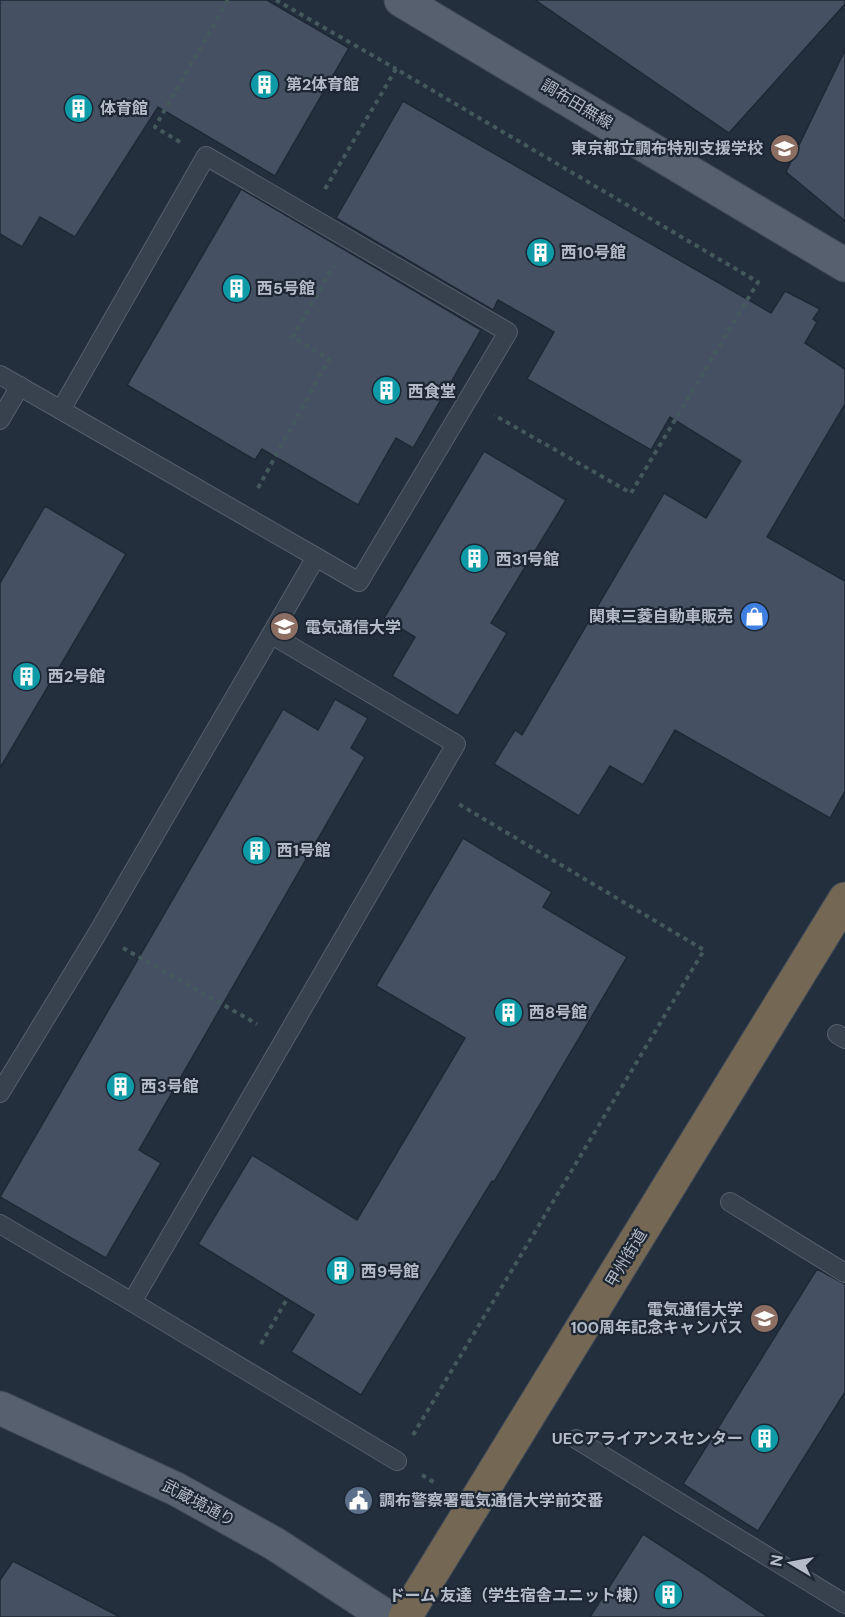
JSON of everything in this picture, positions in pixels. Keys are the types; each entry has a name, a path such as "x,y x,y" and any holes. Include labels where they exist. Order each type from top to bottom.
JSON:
{"highway":[{"name":"甲州街道","path":"405,1617 845,899"}],"main road":[{"name":"調布田無線","path":"401,0 845,265"},
{"name":"武蔵境通り","path":"0,1408 176,1489 275,1544 387,1617"}],"lane":[{"path":"0,375 359,582 508,332 206,156 62,410"},
{"path":"0,420 20,386"},
{"path":"0,1094 97,934 316,557"},
{"path":"132,1302 456,744 272,635"},
{"path":"730,1202 845,1273"},
{"path":"0,1224 398,1461"},
{"path":"576,1439 845,1604"}],"path":[{"path":"206,156 155,127 228,0"},
{"path":"276,0 758,282 631,493 468,400"},
{"path":"309,215 396,69"},
{"path":"243,515 329,359 293,337 348,239"},
{"path":"398,1461 704,950 431,787"},
{"path":"97,934 284,1039"},
{"path":"246,1370 287,1299"}],"building":[{"name":"体育館","path":"0,0 267,0 349,48 275,176 158,107 75,237 40,217 22,247 0,234"},
{"path":"535,0 845,0 845,4 729,133"},
{"path":"845,50 845,221 786,172"},
{"path":"403,101 771,313 785,291 820,309 813,319 817,322 805,343 845,369 845,404 767,537 845,581 845,791 830,818 675,730 643,785 610,766 579,816 494,764 515,730 522,735 664,493 706,518 741,461 670,417 651,450 527,379 554,332 498,300 493,310 336,218"},
{"path":"241,189 481,330 413,448 396,438 358,505 262,449 255,460 127,385"},
{"name":"西31号館","path":"484,451 566,500 491,623 507,633 458,716 392,676 415,637 384,618"},
{"name":"西2号館","path":"45,506 126,554 0,768 0,583"},
{"path":"335,699 368,718 351,748 365,757 139,1150 161,1163 106,1258 0,1197 283,709 318,730"},
{"path":"463,838 552,892 543,907 627,957 494,1182 492,1181 361,1395 291,1352 314,1315 198,1244 252,1155 357,1220 465,1038 376,986"},
{"name":"UECアライアンスセンター","path":"817,1269 845,1284 845,1392 758,1531 683,1484"},
{"name":"ドーム 友達（学生宿舎ユニット棟）","path":"643,1534 700,1571 768,1617 590,1617"},
{"path":"13,1561 120,1617 0,1617 0,1580"}],"place":[{"name":"第2体育館","path":"265,84"},
{"name":"体育館","path":"79,108"},
{"name":"東京都立調布特別支援学校","path":"784,148"},
{"name":"西10号館","path":"540,252"},
{"name":"西5号館","path":"236,288"},
{"name":"西食堂","path":"387,391"},
{"name":"西31号館","path":"475,559"},
{"name":"関東三菱自動車販売","path":"754,616"},
{"name":"電気通信大学","path":"284,627"},
{"name":"西2号館","path":"27,676"},
{"name":"西1号館","path":"256,850"},
{"name":"西8号館","path":"508,1012"},
{"name":"西3号館","path":"120,1086"},
{"name":"西9号館","path":"340,1271"},
{"name":"電気通信大学 100周年記念キャンパス","path":"764,1318"},
{"name":"UECアライアンスセンター","path":"764,1438"},
{"name":"調布警察署電気通信大学前交番","path":"358,1500"},
{"name":"ドーム 友達（学生宿舎ユニット棟）","path":"669,1595"}]}
